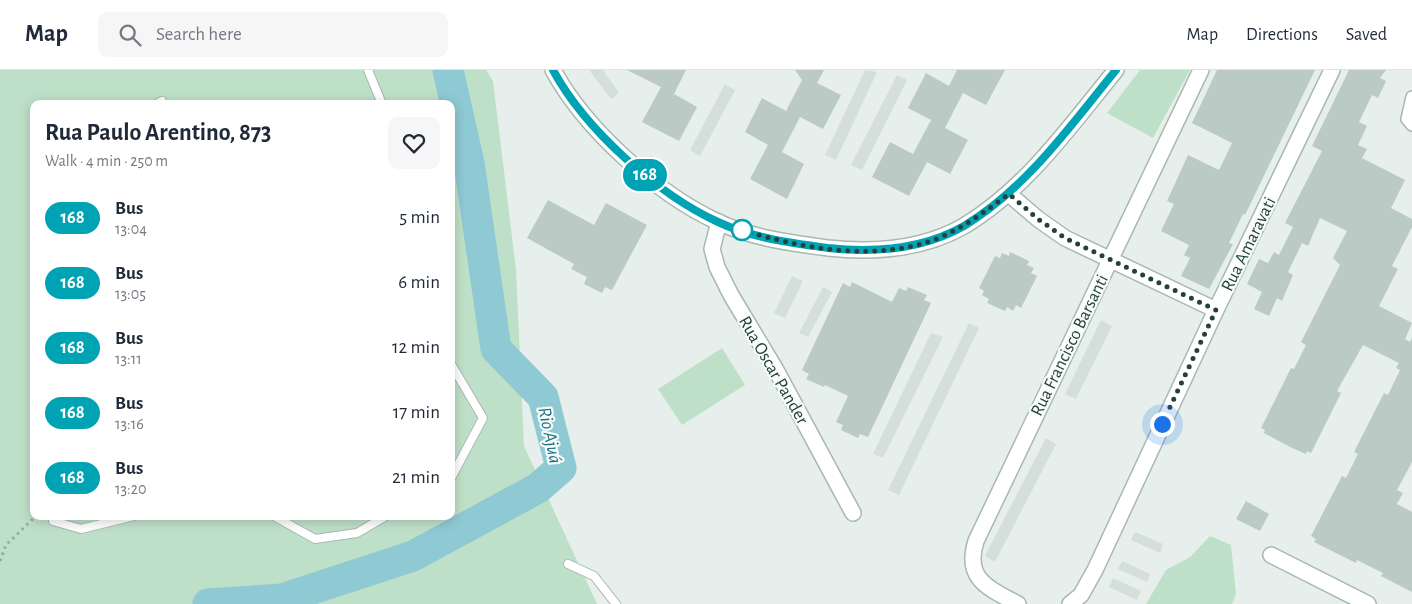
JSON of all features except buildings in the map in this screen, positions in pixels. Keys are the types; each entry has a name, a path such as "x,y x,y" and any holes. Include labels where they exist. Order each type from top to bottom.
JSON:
{"street":[{"path":"553,70 579,107 624,158 658,186 719,222 769,238 800,244 859,251 888,250 916,245 940,237 963,226 1009,194 1048,152 1116,70"},
{"name":"Rua Francisco Barsanti","path":"1018,604 987,586 978,578 973,571 972,552 1002,484 1201,70"},
{"name":"Rua Amaravati","path":"1070,604 1081,595 1099,562 1216,310 1332,70"},
{"path":"1412,97 1407,119 1412,125"},
{"path":"1009,194 1051,229 1110,260 1216,310"},
{"name":"Rua Oscar Pander","path":"719,222 712,249 717,267 776,370 853,512"},
{"path":"1271,555 1368,604"}],"lane":[{"path":"368,70 380,100"},
{"path":"455,371 483,418 455,470"},
{"path":"53,520 82,529 118,520"},
{"path":"281,520 316,539 357,533 379,520"},
{"path":"568,564 594,576 616,604"}],"path":[{"path":"0,561 6,545 32,520"}],"shaded area":[{"path":"589,70 603,70 619,93 611,99"},
{"path":"865,70 877,72 836,160 825,155"},
{"path":"897,75 907,80 862,170 851,165"},
{"path":"725,84 735,90 700,156 690,150"},
{"path":"792,276 803,281 785,318 774,313"},
{"path":"823,287 832,292 808,337 799,333"},
{"path":"1101,320 1112,326 1076,399 1065,394"},
{"path":"969,323 979,328 899,495 888,490"},
{"path":"931,333 943,337 883,458 873,454"},
{"path":"1046,438 1056,444 995,562 985,556"},
{"path":"1135,532 1163,544 1160,553 1131,540"},
{"path":"1122,561 1150,574 1147,582 1118,569"},
{"path":"1113,578 1141,591 1137,600 1109,587"}],"green space":[{"path":"0,70 486,70 493,81 516,270 524,446 597,604 0,604"},
{"path":"1140,70 1190,70 1153,138 1107,113"},
{"path":"722,348 745,385 682,425 658,389"},
{"path":"1210,536 1231,545 1236,594 1232,604 1146,604 1166,570 1190,557"}],"waterway":[{"name":"Rio Ajuá","path":"448,70 455,100"},
{"name":"Rio Ajuá","path":"208,604 282,599 413,556 538,488 561,468 543,397 496,349 469,163 455,101"}],"bus line":[{"name":"168","path":"553,70 579,107 624,158 658,186 686,204 719,222 769,238 800,244 859,251 888,250 916,245 940,237 963,226 990,208 1009,194 1030,173 1116,70"}],"route":[{"path":"742,230 800,244 859,251 888,250 916,245 940,237 963,226 1009,194 1038,219 1065,238 1216,310 1162,424"}]}
